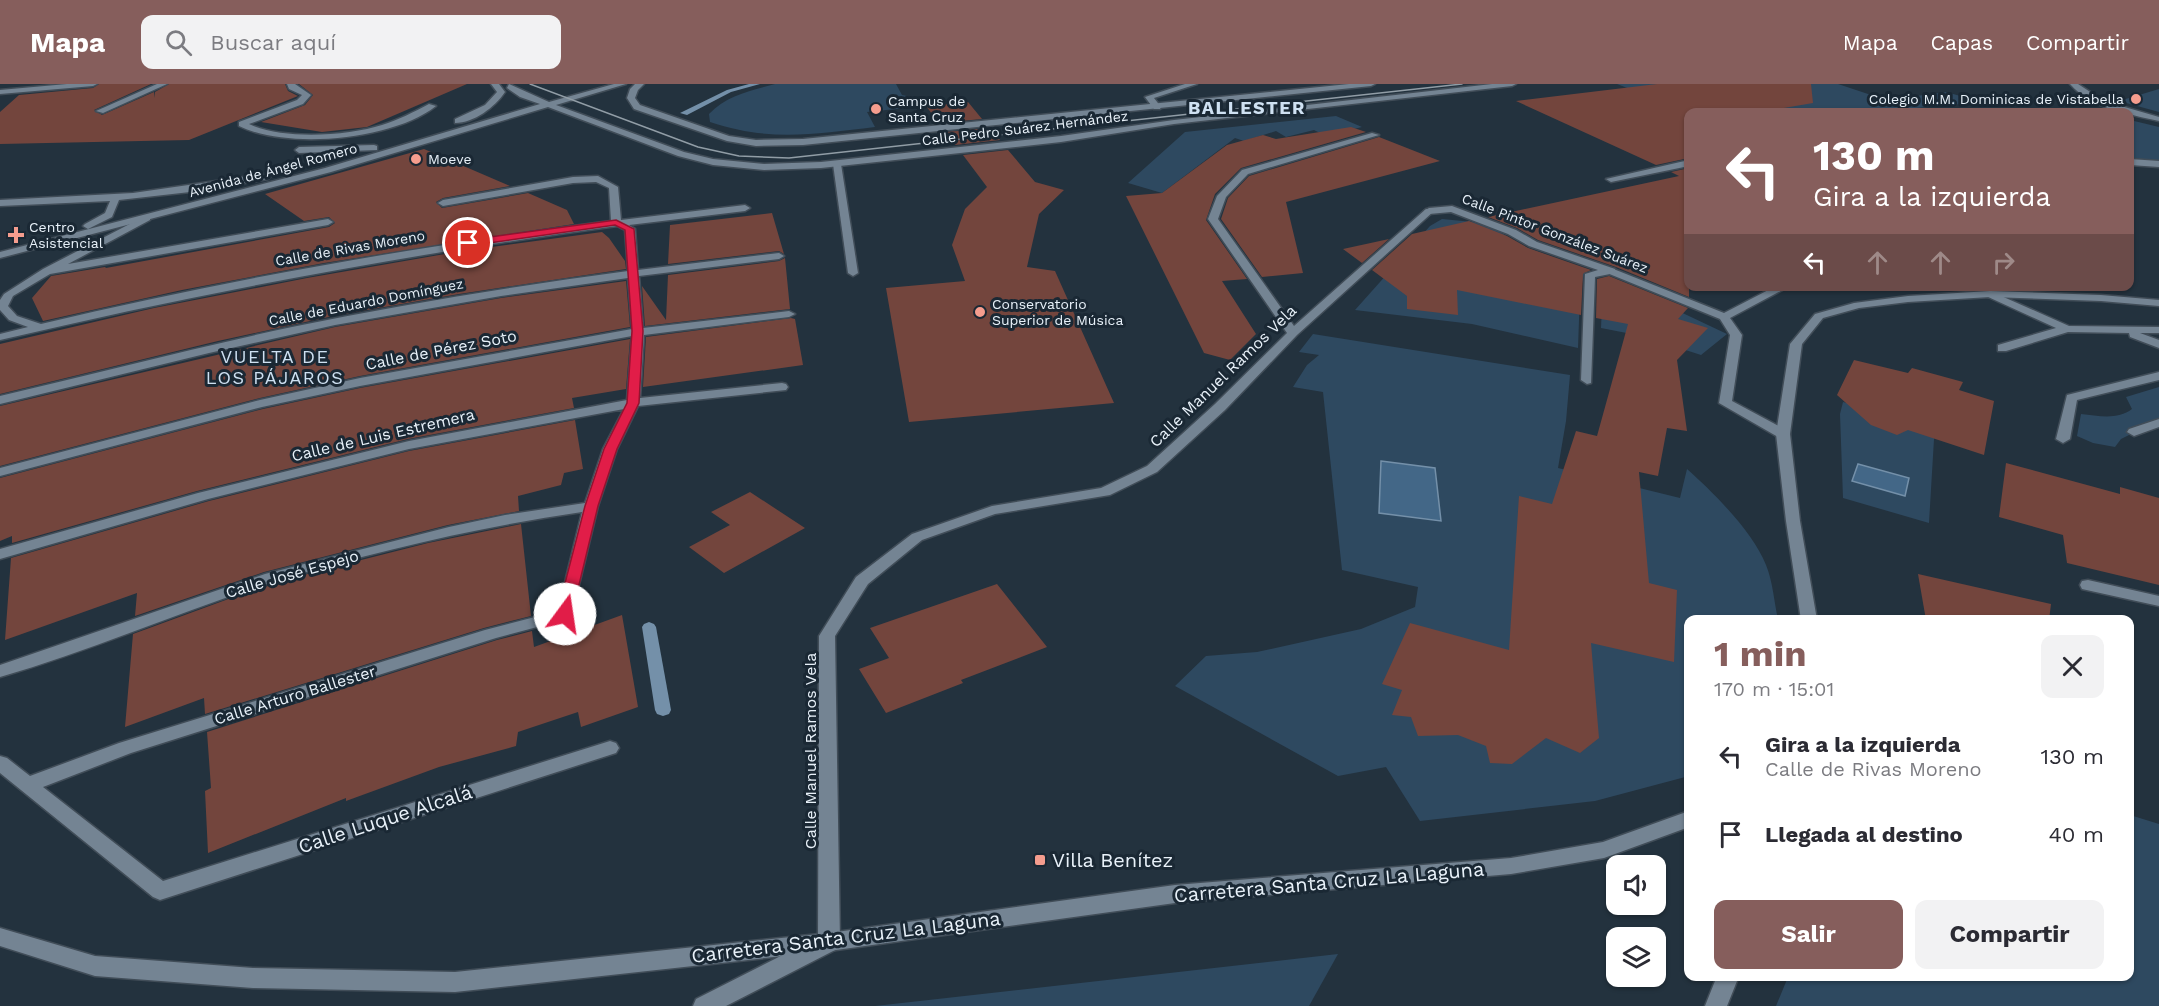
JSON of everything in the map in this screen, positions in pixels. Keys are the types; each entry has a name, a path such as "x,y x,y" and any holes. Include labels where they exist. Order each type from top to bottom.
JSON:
{"street":[{"path":"0,92 93,84"},
{"path":"100,111 163,84"},
{"path":"291,84 292,87 308,95 300,102 242,124 247,128 277,135 322,136 383,128 432,106"},
{"path":"0,203 115,199 199,189 272,176 449,125 480,111 500,95 501,92 495,84"},
{"name":"Calle Pedro Suárez Hernández","path":"640,84 634,89 631,98 638,107 727,138 756,143 803,142 1371,84"},
{"path":"1157,107 1149,97 1193,84"},
{"name":"Calle Pedro Suárez Hernández","path":"551,105 681,154 713,162 764,167 837,164 1061,139 1174,122 1512,84"},
{"path":"2074,84 2092,98 2124,108"},
{"path":"508,85 542,95 583,92 620,85"},
{"path":"508,85 523,95 551,105"},
{"name":"Avenida de Ángel Romero","path":"0,255 328,170 620,85"},
{"path":"2134,111 2159,119"},
{"path":"466,128 546,116 572,117 613,128"},
{"path":"1293,333 1213,219 1222,196 1245,172 1375,135"},
{"path":"299,150 374,148"},
{"path":"2134,162 2159,165"},
{"path":"837,164 853,273"},
{"path":"1611,179 1684,164"},
{"path":"443,203 573,180 598,179 613,187 616,222 630,229 638,331 633,403 610,449 591,506"},
{"path":"12,252 98,222 109,215 115,199"},
{"name":"Calle de Rivas Moreno","path":"0,337 338,265 447,246 616,222 746,208"},
{"name":"Calle Pintor González Suárez","path":"1429,211 1452,209 1512,232 1533,244 1611,271 1724,317"},
{"name":"Calle Manuel Ramos Vela","path":"829,942 827,636 862,581 917,537 992,510 1106,492 1152,469 1220,407 1293,333 1429,211"},
{"path":"39,327 13,318 2,306 5,295 147,218"},
{"path":"47,271 328,222"},
{"name":"Calle de Eduardo Domínguez","path":"0,400 206,350 334,322 471,297 634,272 779,256"},
{"path":"1587,380 1590,274 1611,271"},
{"path":"1775,291 1724,317 1736,335 1725,403 1783,434"},
{"path":"1808,615 1793,521 1783,434 1796,344 1819,316 1858,305 1908,299 1990,294 2101,298 2159,303"},
{"path":"1990,294 2067,329"},
{"name":"Calle de Pérez Soto","path":"0,472 269,401 436,367 638,331 789,314"},
{"path":"2002,348 2067,329 2159,330"},
{"path":"2109,330 2132,334 2159,344"},
{"path":"2063,439 2071,398 2159,376"},
{"name":"Calle de Luis Estremera","path":"0,554 203,496 409,445 633,403 782,387"},
{"path":"2134,432 2159,423"},
{"name":"Calle Arturo Ballester","path":"28,784 125,748 491,634 565,614 591,506"},
{"name":"Calle José Espejo","path":"0,671 270,578 449,531 506,519 591,506"},
{"path":"2088,585 2159,601"},
{"name":"Calle Luque Alcalá","path":"28,784 160,891 610,748"},
{"path":"0,764 28,784"},
{"name":"Carretera Santa Cruz La Laguna","path":"0,937 95,966 253,978 455,982 829,942 1175,894 1511,866 1604,850 1684,821"},
{"path":"704,1006 829,942"},
{"path":"1716,1006 1726,981"}],"shaded area":[{"path":"775,84 896,84 902,95 945,104 867,112 875,127 812,134 752,132 710,122 709,114 724,102 740,94"},
{"path":"1617,84 1838,84 1886,100 1946,92 1982,102 1917,108 1684,108 1684,110"},
{"path":"2159,89 2159,112 2119,101"},
{"path":"1336,116 1362,127 1326,136 1314,130 1286,137 1276,131 1244,141 1235,138 1162,193 1128,183 1185,132"},
{"path":"2134,121 2159,127 2159,162 2134,160"},
{"path":"1442,219 1473,222 1497,230 1520,245 1585,270 1580,292 1578,348 1472,324 1355,310 1430,226"},
{"path":"1603,282 1617,282 1727,334 1701,355 1642,336 1601,328"},
{"path":"1313,334 1570,375 1566,421 1558,468 1680,498 1687,469 1732,514 1752,539 1766,565 1777,615 1684,615 1684,777 1595,801 1420,821 1386,767 1338,776 1175,686 1206,656 1257,652 1361,629 1415,607 1418,587 1342,570 1323,392 1293,387 1307,365 1319,355 1299,352"},
{"path":"2159,387 2159,420 2121,439 2115,447 2093,443 2077,436 2081,414 2121,415 2132,409 2126,397"},
{"path":"1843,402 1940,427 1934,439 1929,523 1843,498 1840,414"},
{"path":"1381,461 1435,468 1441,521 1379,513"},
{"path":"1858,464 1909,478 1905,496 1852,481"},
{"path":"2134,816 2159,824 2159,1006 1776,1006 1786,981 2134,981"},
{"path":"1338,954 1309,1006 875,1006"}],"building":[{"path":"99,84 151,84 94,110 102,115 154,92 155,98 155,92 169,84 285,84 288,91 298,96 189,140 0,144 0,112 19,95 93,88"},
{"path":"299,84 467,84 367,127 322,132 261,122 305,105 313,95"},
{"path":"1657,84 1811,84 1813,103 1784,108 1684,108 1684,159 1656,165 1516,101"},
{"path":"968,102 982,119 939,123 926,106"},
{"path":"1351,127 1366,132 1241,168 1215,194 1206,220 1247,279 1222,281 1256,334 1230,360 1204,353 1126,196 1162,193 1227,145 1263,135 1276,139"},
{"path":"990,128 1000,140 955,145 946,132"},
{"path":"1379,137 1440,161 1286,202 1303,273 1262,277 1221,219 1228,198 1249,176"},
{"path":"424,149 510,186 443,198 436,202 442,208 528,193 567,210 574,224 324,263 182,290 43,321 32,298 51,276 329,227 335,223 329,217 304,221 265,194"},
{"path":"1008,150 1035,182 1064,190 1039,214 1027,267 1055,271 1114,403 909,422 886,288 965,281 952,245 965,209 987,187 963,155"},
{"path":"1684,169 1684,291 1689,291 1689,297 1616,267 1538,240 1517,228 1488,217 1679,176 1671,172"},
{"path":"772,213 784,254 779,251 668,264 670,225"},
{"path":"1469,221 1507,236 1528,248 1591,270 1583,274 1581,315 1457,290 1458,315 1407,309 1407,296 1372,270 1412,234"},
{"path":"602,232 625,261 626,269 333,316 218,341 0,394 0,344 154,308 307,278 462,251"},
{"path":"1389,239 1362,263 1343,249"},
{"path":"785,258 790,309 645,326 642,286 666,320 668,275 779,261"},
{"path":"1609,276 1688,308 1678,319 1708,328 1677,360 1687,431 1667,428 1658,476 1639,472 1649,583 1677,590 1674,662 1591,643 1599,738 1580,753 1546,738 1512,764 1490,763 1486,746 1458,735 1418,736 1411,717 1392,715 1402,690 1382,684 1410,623 1509,650 1519,496 1552,504 1576,431 1597,436 1628,324 1596,318 1597,279"},
{"path":"626,281 630,327 360,376 260,398 0,466 0,406 335,327 501,298"},
{"path":"795,319 803,365 643,387 646,337"},
{"path":"630,339 626,389 572,398 574,408 408,439 197,491 12,543 12,536 0,541 0,478 263,409 360,388"},
{"path":"1854,360 1908,373 1912,368 1963,382 1959,390 1994,401 1984,455 1908,430 1897,435 1871,425 1837,395"},
{"path":"575,420 583,469 564,473 561,485 518,496 519,511 448,525 264,572 135,616 137,593 5,640 11,558 209,501 409,451"},
{"path":"2006,463 2120,494 2120,487 2159,498 2159,585 2067,563 2063,535 1999,517"},
{"path":"750,492 805,528 724,573 689,547 730,525 711,512"},
{"path":"521,524 531,616 484,628 205,714 204,698 125,727 133,634 242,594 314,572 428,543"},
{"path":"1918,574 2051,604 2050,615 1925,615"},
{"path":"997,584 1047,647 961,680 963,683 886,713 859,669 889,658 870,628"},
{"path":"622,615 638,707 581,727 578,712 518,732 516,746 439,767 346,801 346,798 208,853 205,791 211,788 207,732 497,640 532,631 534,647"}],"waterway":[{"path":"684,113 729,91 757,84"},
{"path":"649,627 663,710"}],"tram line":[{"path":"530,84 698,147 739,156 789,158 1462,84"}],"place":[{"name":"Colegio M.M. Dominicas de Vistabella","path":"2136,99"},
{"name":"Campus de Santa Cruz","path":"876,109"},
{"name":"Moeve","path":"416,159"},
{"name":"Centro Asistencial","path":"16,235"},
{"name":"Conservatorio Superior de Música","path":"980,312"},
{"name":"Villa Benítez","path":"1040,860"}],"district":[{"name":"BALLESTER","path":"1247,107"},
{"name":"VUELTA DE LOS PÁJAROS","path":"275,366"}],"route":[{"path":"468,243 616,222 630,229 638,331 633,403 610,449 591,506 565,614"}]}
